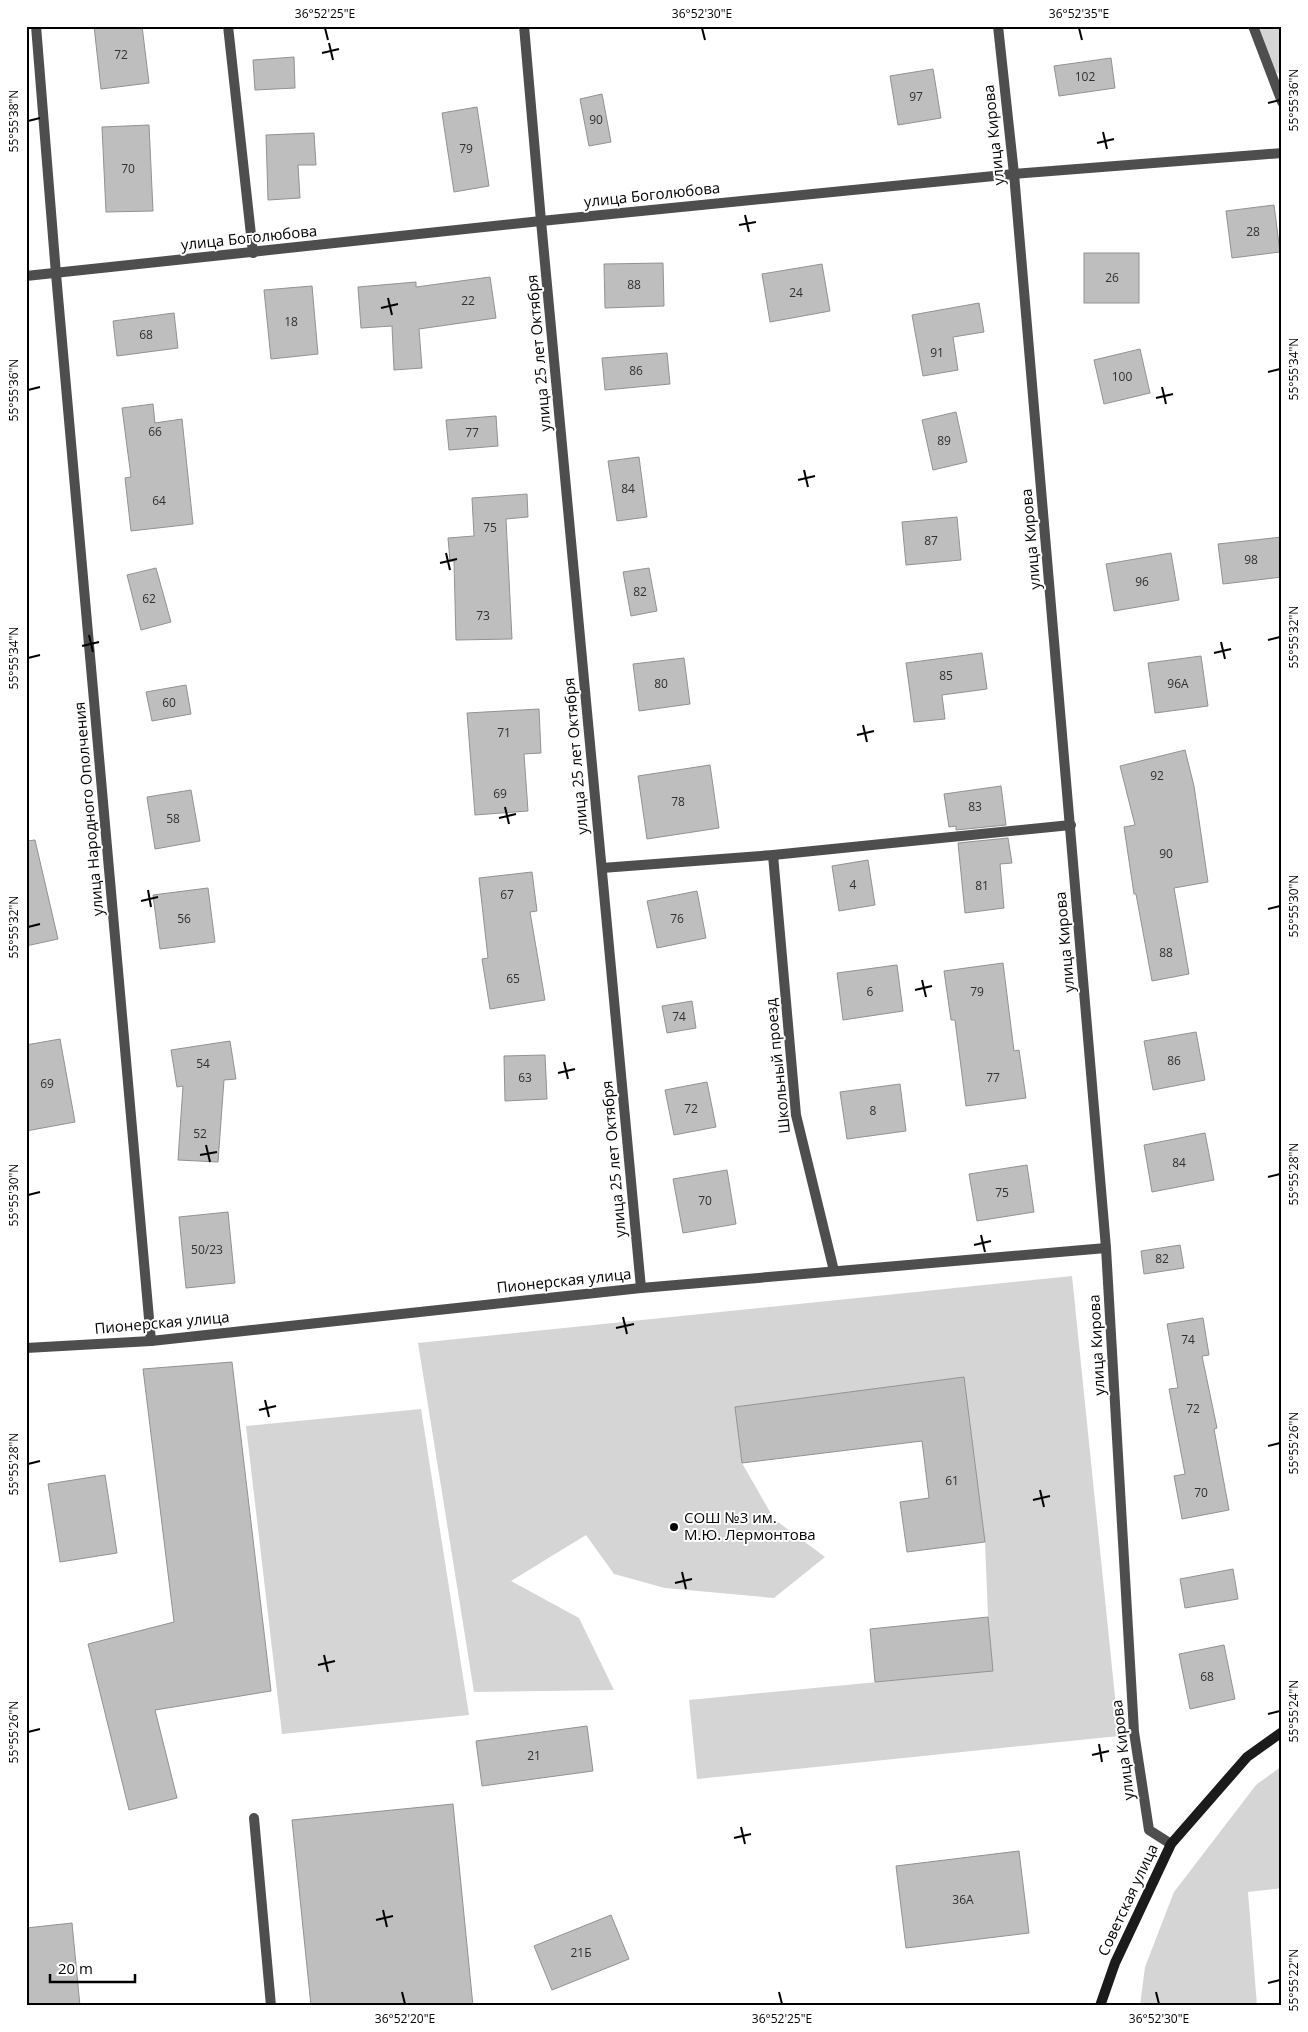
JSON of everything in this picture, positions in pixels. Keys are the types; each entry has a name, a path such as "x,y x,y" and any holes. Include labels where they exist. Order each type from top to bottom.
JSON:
{"main road":[{"name":"Советская улица","path":"1100,2006 1114,1963 1171,1844 1247,1757 1282,1732"}],"street":[{"name":"улица Народного Ополчения","path":"36,26 56,274 151,1341"},
{"path":"228,26 253,253"},
{"name":"улица 25 лет Октября","path":"524,26 641,1288"},
{"name":"улица Кирова","path":"998,26 1014,174 1106,1248 1134,1732 1149,1830 1171,1844"},
{"path":"1253,26 1282,102"},
{"name":"улица Боголюбова","path":"26,276 542,221 1014,174 1282,153"},
{"path":"602,868 773,855 1071,825"},
{"name":"Школьный проезд","path":"773,855 796,1115 834,1271"},
{"name":"Пионерская улица","path":"26,1348 151,1341 641,1288 1106,1248"},
{"path":"254,1818 271,2006"}],"shaded area":[{"path":"1255,26 1282,26 1282,76 1272,69"},
{"path":"1072,1276 1119,1736 697,1779 689,1700 993,1671 988,1617 985,1542 964,1377 735,1407 742,1463 774,1519 825,1557 774,1598 665,1588 614,1574 586,1535 511,1581 579,1618 614,1690 474,1692 418,1343"},
{"path":"421,1409 469,1715 282,1734 246,1426"},
{"path":"1282,1766 1282,1888 1248,1892 1257,2006 1140,2006 1145,1967 1174,1892 1256,1785"}],"building":[{"path":"94,26 142,26 149,83 101,89"},
{"path":"294,57 295,88 255,90 253,60"},
{"path":"1111,58 1115,88 1059,96 1054,66"},
{"path":"933,69 941,118 898,125 890,76"},
{"path":"602,94 611,142 589,146 580,99"},
{"path":"477,107 489,186 454,192 442,113"},
{"path":"149,125 153,211 106,212 102,127"},
{"path":"314,133 316,165 298,165 300,198 268,200 266,135"},
{"path":"1274,205 1280,252 1232,258 1226,211"},
{"path":"1084,253 1139,253 1139,303 1084,303"},
{"path":"663,263 664,306 605,308 604,264"},
{"path":"822,264 830,311 770,322 762,274"},
{"path":"490,277 496,318 419,329 422,368 394,370 392,326 361,328 358,287 416,282 416,287"},
{"path":"312,286 318,354 271,359 264,290"},
{"path":"979,303 984,332 953,337 958,370 923,376 912,315"},
{"path":"174,313 178,348 117,356 113,321"},
{"path":"1140,349 1150,393 1104,404 1094,360"},
{"path":"667,353 670,384 605,390 602,358"},
{"path":"153,404 155,423 182,419 193,524 131,531 125,478 131,477 122,408"},
{"path":"956,412 967,462 933,470 922,420"},
{"path":"496,416 498,446 449,450 446,420"},
{"path":"639,457 647,517 617,521 608,461"},
{"path":"527,494 528,517 506,519 512,639 456,640 454,561 450,561 448,538 474,536 472,498"},
{"path":"957,517 961,560 906,565 902,522"},
{"path":"1282,537 1282,577 1223,584 1218,544"},
{"path":"1171,553 1179,600 1114,611 1106,564"},
{"path":"156,568 171,622 141,630 127,575"},
{"path":"649,568 657,611 631,616 623,572"},
{"path":"982,653 987,689 942,695 945,719 914,722 906,663"},
{"path":"1201,656 1208,706 1155,713 1148,663"},
{"path":"684,658 690,704 639,711 633,664"},
{"path":"186,685 191,714 152,721 146,692"},
{"path":"539,709 541,753 524,754 528,811 475,815 467,713"},
{"path":"1185,750 1194,786 1208,882 1174,888 1189,974 1152,981 1136,894 1134,894 1124,827 1135,825 1120,766"},
{"path":"710,765 719,828 647,839 638,776"},
{"path":"1001,786 1006,825 956,830 956,826 949,827 944,794"},
{"path":"191,790 200,841 155,849 147,797"},
{"path":"1008,838 1012,863 1000,864 1004,908 965,913 958,843"},
{"path":"35,840 58,939 26,946 26,841"},
{"path":"868,860 875,905 839,911 832,866"},
{"path":"532,872 537,911 530,912 545,1000 490,1009 482,959 488,958 479,878"},
{"path":"208,888 215,942 160,949 153,895"},
{"path":"697,891 706,938 657,948 647,901"},
{"path":"1003,963 1014,1051 1019,1050 1026,1098 966,1106 955,1020 951,1020 944,971"},
{"path":"897,965 903,1011 843,1020 837,973"},
{"path":"692,1001 696,1028 667,1033 662,1006"},
{"path":"1196,1032 1205,1080 1153,1090 1144,1041"},
{"path":"60,1039 75,1122 26,1131 26,1045"},
{"path":"230,1041 236,1079 224,1080 218,1162 178,1160 183,1086 177,1087 171,1050"},
{"path":"545,1055 547,1099 505,1101 504,1056"},
{"path":"707,1082 716,1127 674,1135 665,1090"},
{"path":"900,1084 906,1131 847,1139 840,1092"},
{"path":"1205,1133 1214,1180 1152,1192 1144,1145"},
{"path":"1027,1165 1034,1212 977,1221 969,1174"},
{"path":"727,1170 736,1224 683,1233 673,1179"},
{"path":"228,1212 235,1283 186,1288 179,1217"},
{"path":"1180,1245 1184,1268 1144,1274 1141,1251"},
{"path":"1203,1318 1209,1355 1202,1356 1217,1428 1214,1429 1229,1510 1182,1519 1174,1476 1185,1474 1169,1389 1178,1388 1167,1324"},
{"path":"232,1362 271,1691 155,1710 177,1798 129,1810 88,1644 174,1622 143,1369"},
{"path":"964,1377 985,1542 907,1552 900,1502 929,1498 922,1441 742,1463 735,1407"},
{"path":"105,1475 117,1553 60,1562 48,1484"},
{"path":"1233,1569 1238,1599 1185,1608 1180,1579"},
{"path":"988,1617 993,1671 875,1682 870,1629"},
{"path":"1224,1645 1235,1699 1190,1709 1179,1654"},
{"path":"587,1726 593,1771 482,1786 476,1741"},
{"path":"453,1804 473,2006 311,2006 292,1820"},
{"path":"1019,1851 1029,1933 906,1948 896,1866"},
{"path":"611,1915 629,1959 552,1990 534,1946"},
{"path":"72,1923 80,2006 26,2006 26,1928"}],"place":[{"name":"СОШ №3 им. М.Ю. Лермонтова","path":"674,1527"}]}
